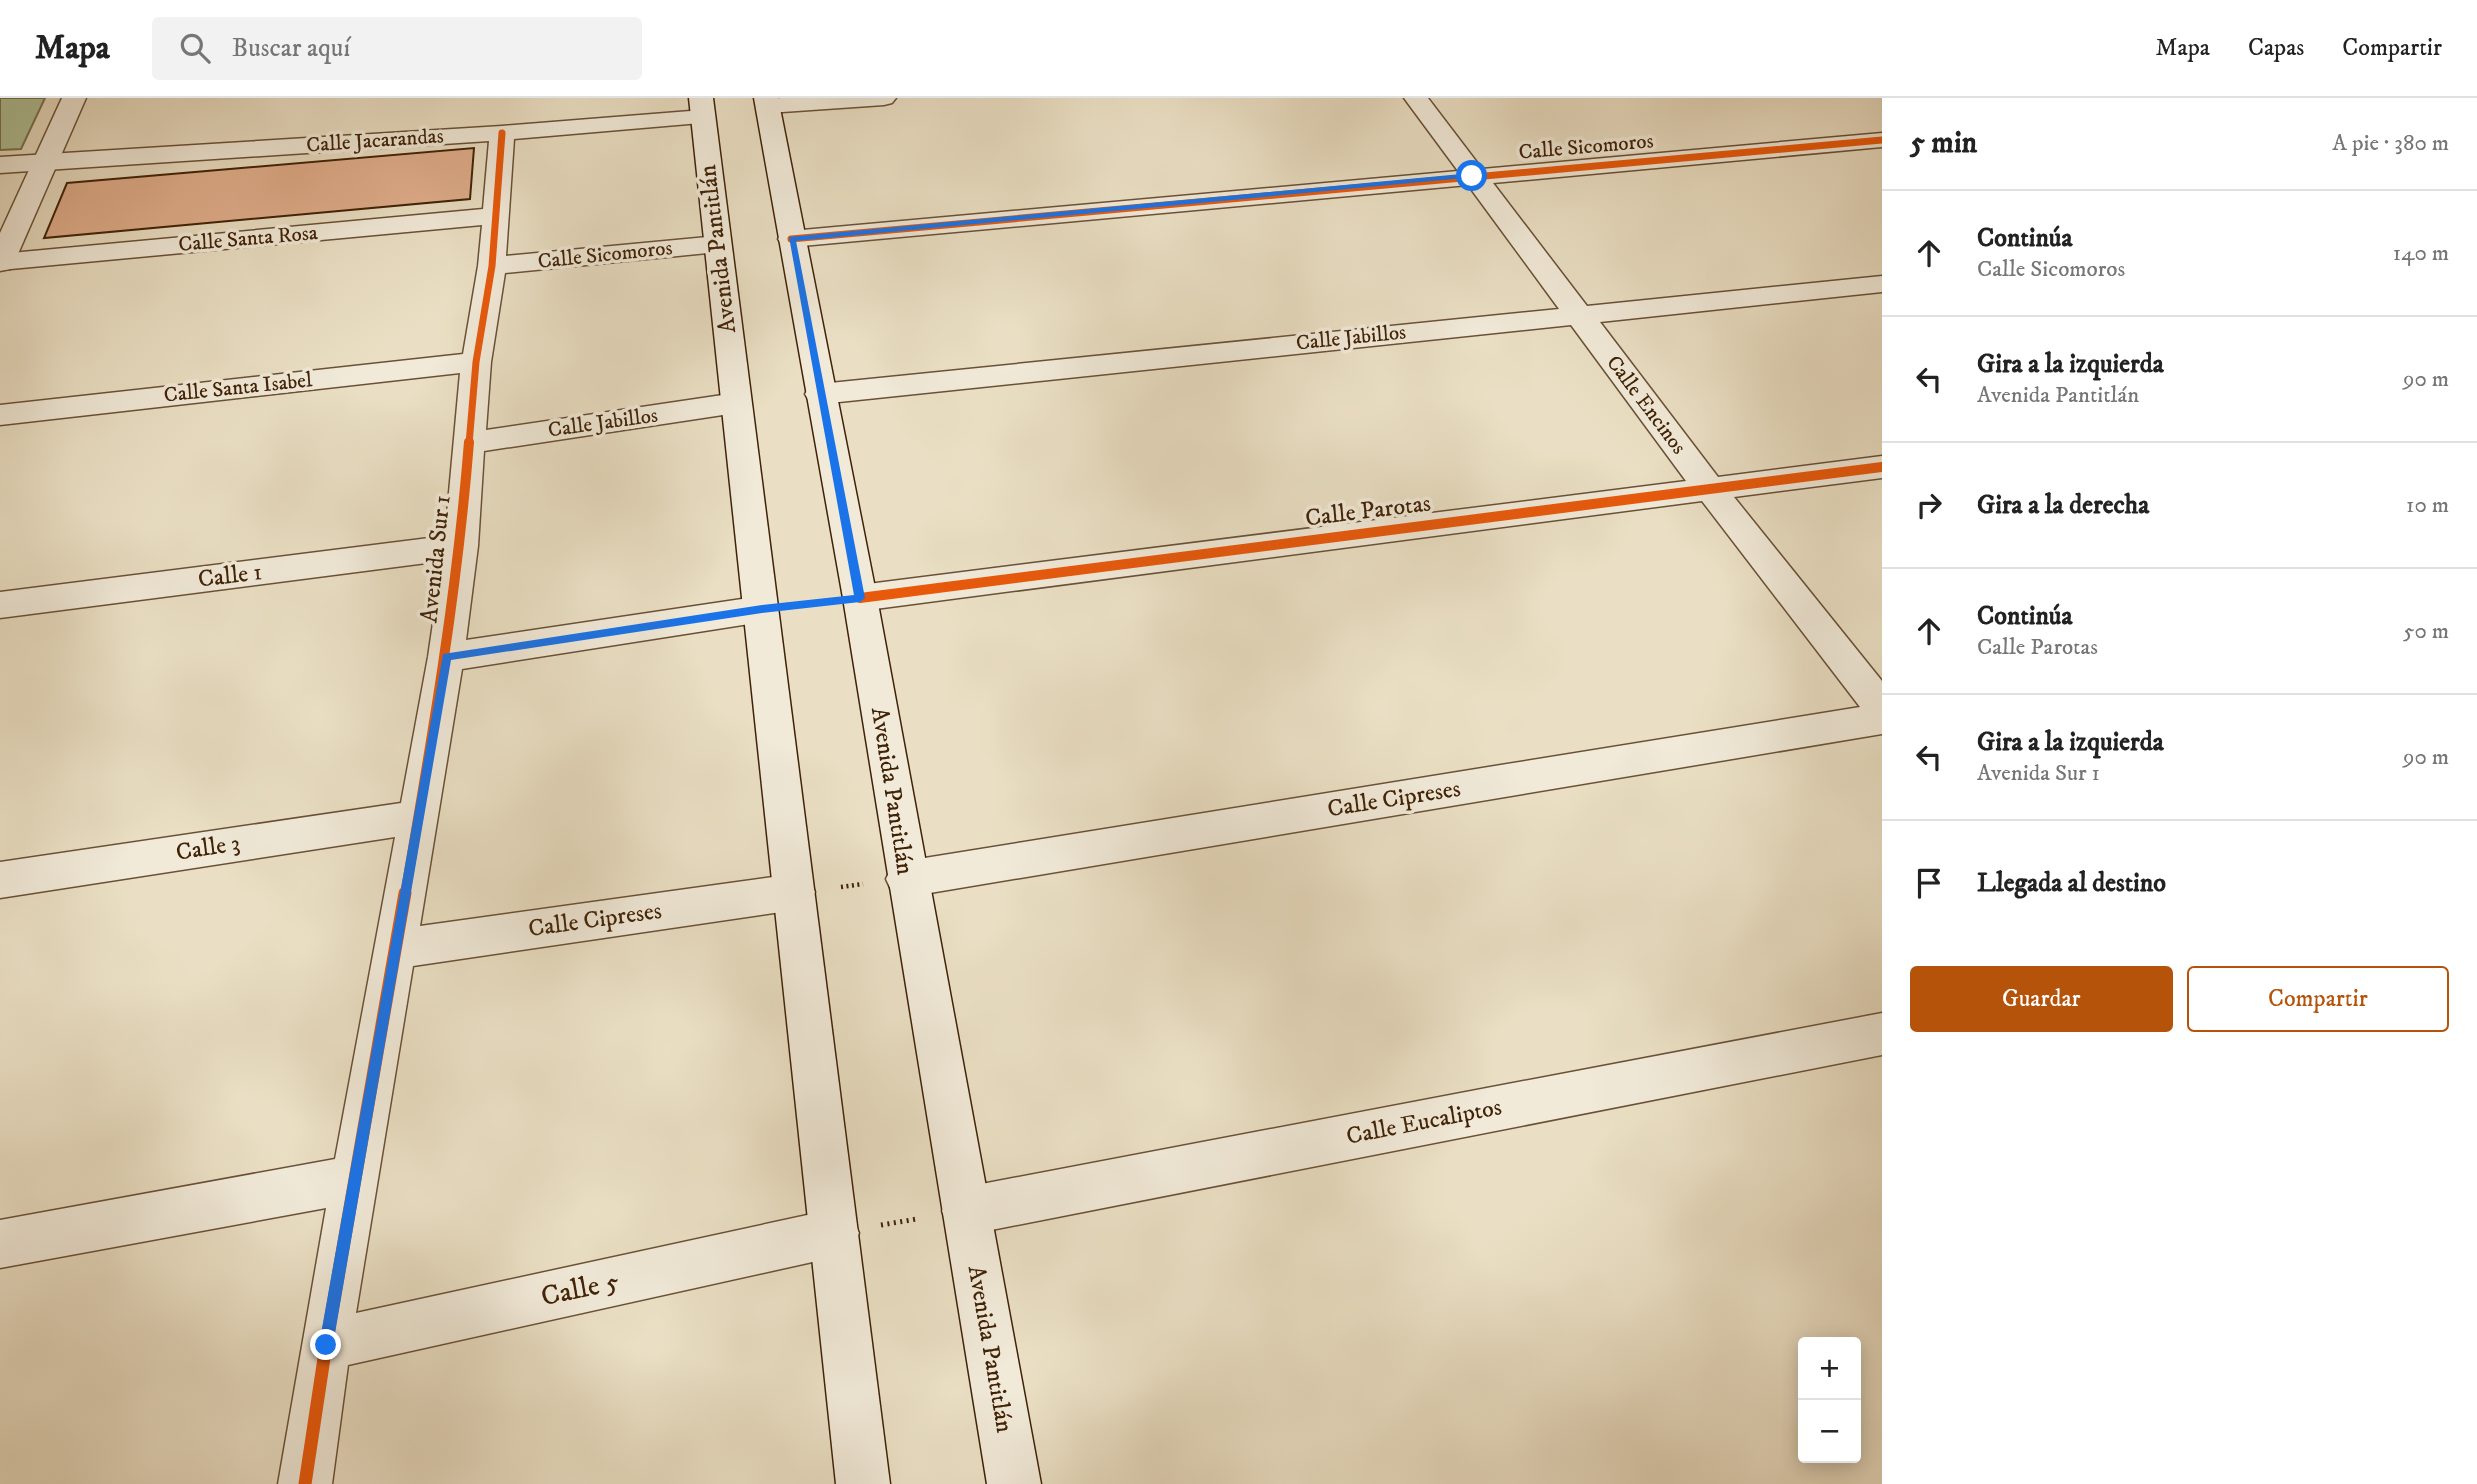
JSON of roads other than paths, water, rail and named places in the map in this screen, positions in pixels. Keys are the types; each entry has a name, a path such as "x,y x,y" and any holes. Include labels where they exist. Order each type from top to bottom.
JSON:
{"street":[{"path":"0,262 74,98"},
{"path":"767,102 884,98"},
{"name":"Calle Encinos","path":"1416,98 1709,488 1882,708"},
{"name":"Avenida Pantitlán","path":"767,102 860,598 906,879 1014,1484"},
{"name":"Calle Jacarandas","path":"0,165 502,133 702,108"},
{"name":"Avenida Pantitlán","path":"702,108 863,1484"},
{"name":"Avenida Sur 1","path":"305,1484 326,1345 446,657 461,546 477,362 492,266 502,133"},
{"name":"Calle Sicomoros","path":"792,239 1882,140"},
{"name":"Calle Santa Rosa","path":"0,262 497,216"},
{"name":"Calle Sicomoros","path":"492,266 718,244"},
{"name":"Calle Jabillos","path":"820,394 1882,284"},
{"name":"Calle Santa Isabel","path":"0,415 477,362"},
{"name":"Calle Jabillos","path":"469,443 736,403"},
{"name":"Calle Parotas","path":"860,598 1882,467"},
{"name":"Calle 1","path":"0,605 461,546"},
{"path":"446,657 762,609"},
{"name":"Calle Cipreses","path":"906,879 1882,719"},
{"name":"Calle 3","path":"0,880 417,817"},
{"name":"Calle Cipreses","path":"395,949 794,892"},
{"name":"Calle Eucaliptos","path":"966,1211 1882,1034"},
{"path":"0,1244 356,1179"},
{"name":"Calle 5","path":"326,1345 835,1233"}]}
